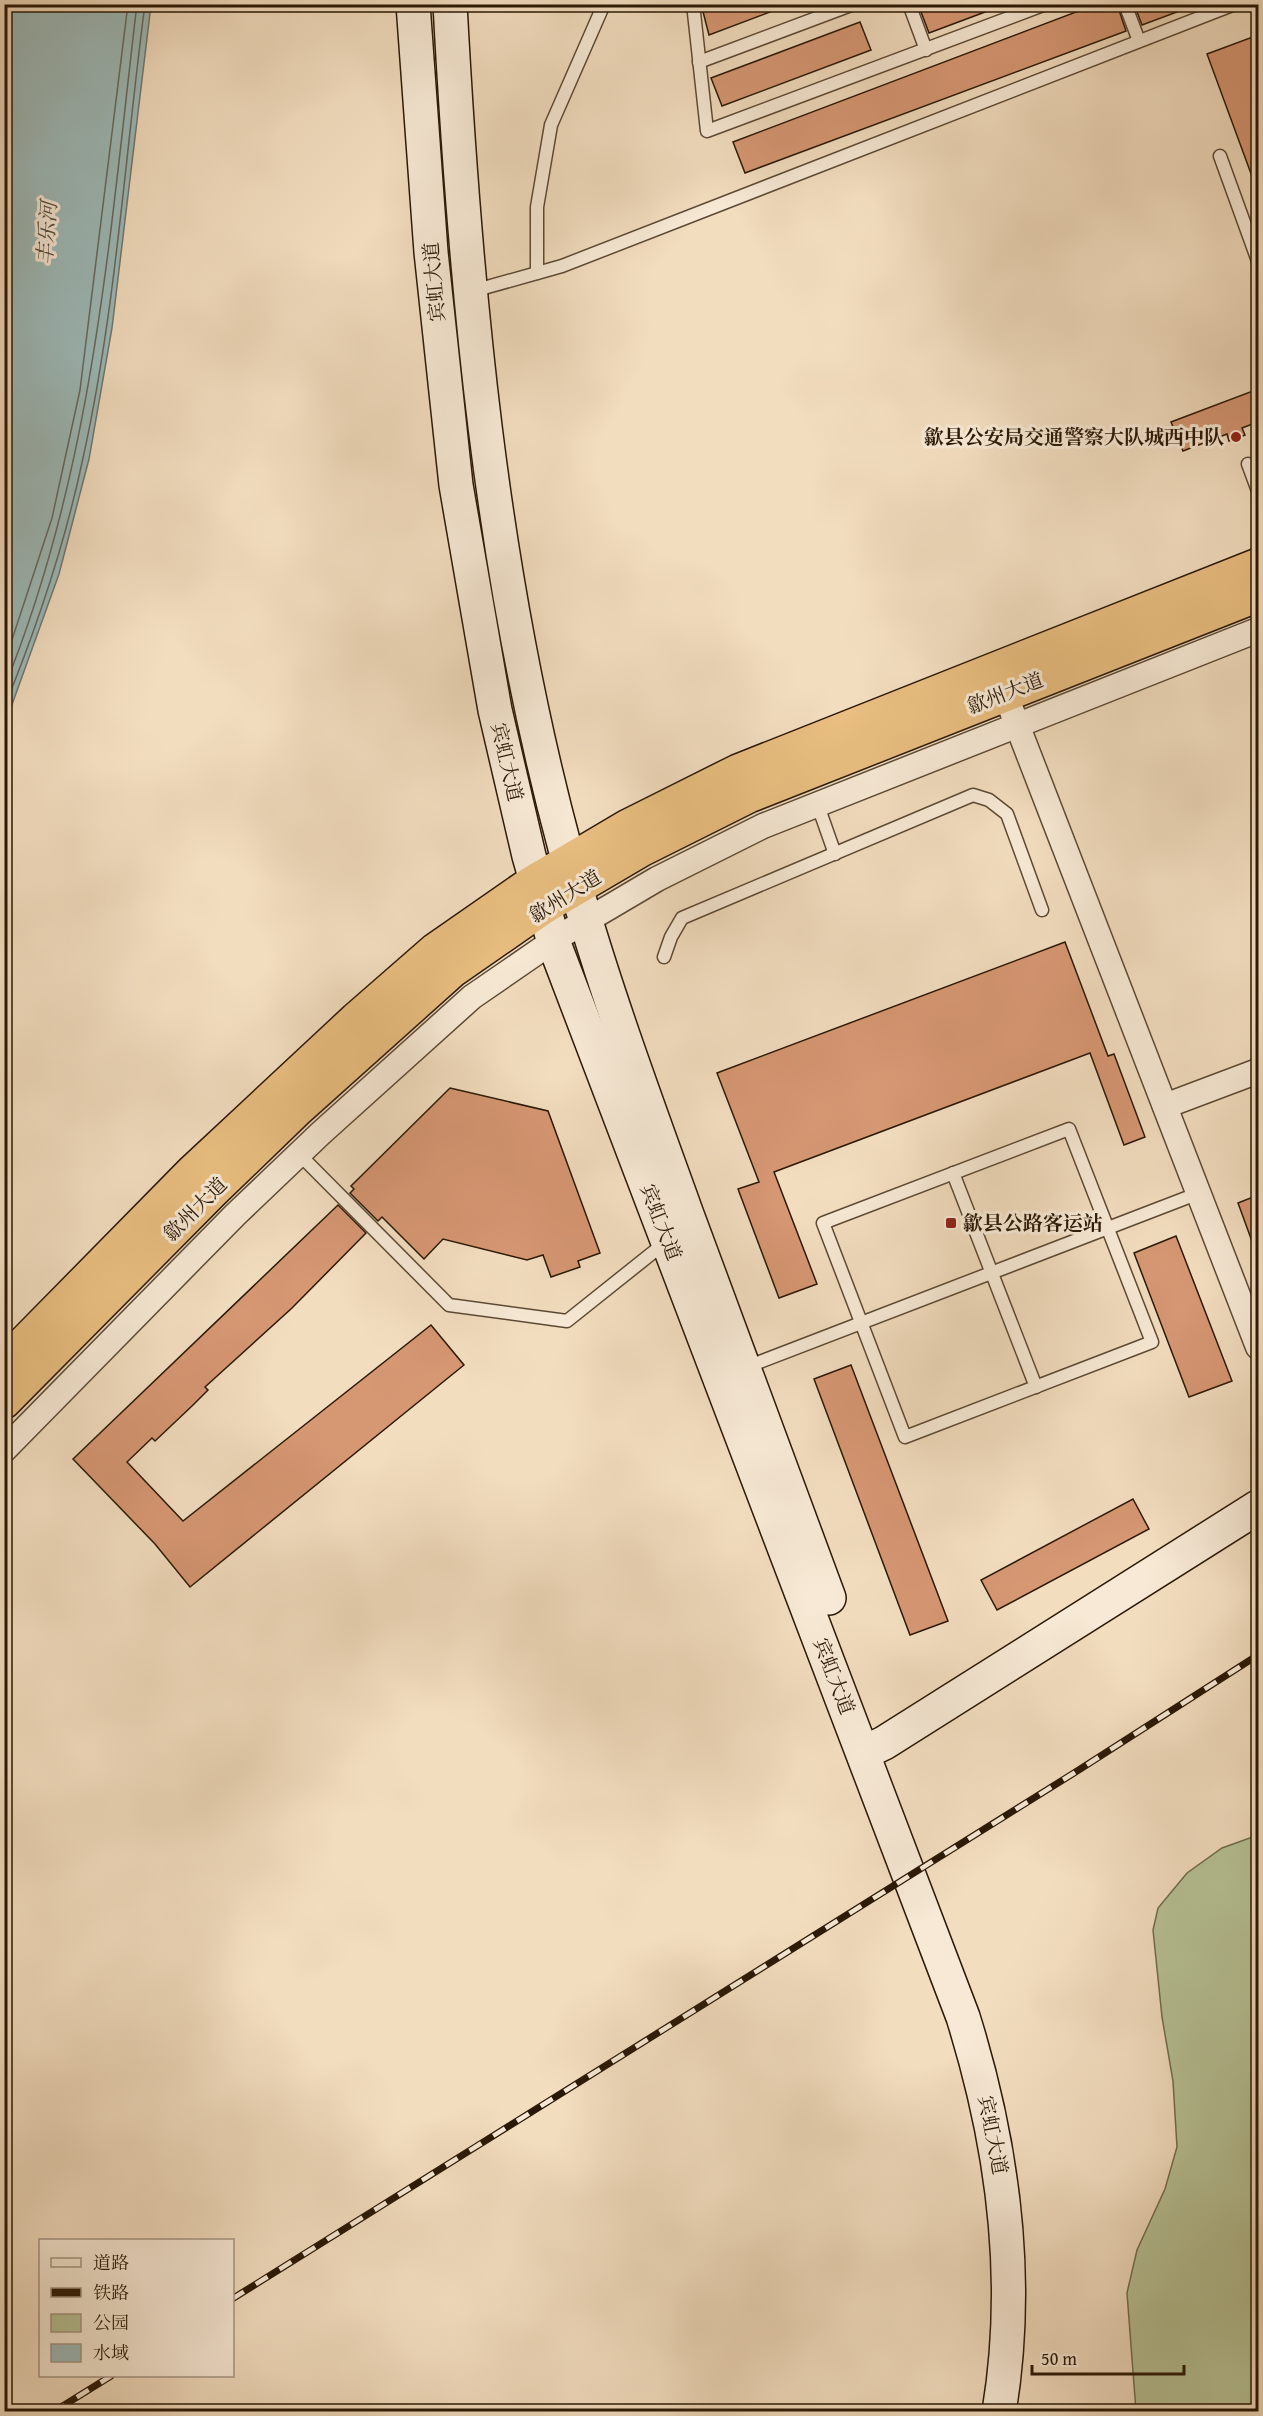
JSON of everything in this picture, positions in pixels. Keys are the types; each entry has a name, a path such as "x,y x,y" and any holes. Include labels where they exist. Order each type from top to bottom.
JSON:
{"highway":[{"name":"歙州大道","path":"4,1363 192,1172 356,1019 435,950 540,894 682,798 794,747 1258,565"},
{"name":"歙州大道","path":"572,874 641,850 749,796 1258,595"},
{"name":"歙州大道","path":"4,1402 212,1192 306,1101 540,894"}],"main road":[{"name":"宾虹大道","path":"413,4 431,252 456,485 495,710 540,894 554,941 668,1240 873,1748 985,2010 1011,2101 1028,2204 1031,2257 1029,2346 1022,2412"},
{"name":"宾虹大道","path":"450,4 484,423 503,555 531,703 572,874 617,1022 743,1368 963,2017 988,2106 1005,2206 1008,2258 1006,2345 999,2412"},
{"path":"873,1748 1258,1507"}],"street":[{"path":"4,1449 226,1224 299,1154 472,997 554,941 585,921 710,851 817,803 1258,630"},
{"path":"1005,693 1258,1347"},
{"path":"1165,1106 1258,1071"}],"lane":[{"path":"537,273 537,207 551,125 604,4"},
{"path":"693,4 707,131 1046,4"},
{"path":"699,62 854,4"},
{"path":"909,4 926,50"},
{"path":"1125,4 1139,41"},
{"path":"472,291 562,266 1235,4"},
{"path":"1220,156 1258,261"},
{"path":"1248,464 1258,490"},
{"path":"664,957 671,937 682,918 973,795 999,806 1007,814 1042,910"},
{"path":"817,803 834,854"},
{"path":"1069,1129 1152,1342 905,1437 823,1223 953,1173 1069,1129"},
{"path":"299,1154 449,1305 567,1321 668,1240"},
{"path":"953,1173 1036,1387"},
{"path":"743,1368 1199,1193"}],"green space":[{"path":"1258,1835 1258,2411 1136,2411 1127,2293 1137,2250 1165,2189 1177,2147 1173,2081 1162,2017 1153,1930 1158,1908 1187,1873 1222,1848"}],"water":[{"name":"丰乐河","path":"5,4 151,5 112,328 89,459 59,574 5,724"}],"building":[{"path":"701,4 785,4 786,6 709,35"},
{"path":"918,4 1000,4 1001,6 929,33"},
{"path":"1097,4 1117,4 1126,31 745,173 733,142"},
{"path":"1134,4 1193,4 1193,6 1142,25"},
{"path":"860,22 871,50 722,106 711,78"},
{"path":"1258,35 1258,189 1257,190 1207,54"},
{"path":"1258,389 1258,422 1242,428 1245,435 1229,441 1227,434 1183,451 1171,422"},
{"path":"1065,942 1108,1056 1114,1054 1145,1137 1124,1145 1090,1053 774,1172 817,1284 779,1298 738,1189 759,1182 717,1073"},
{"path":"450,1088 548,1111 600,1253 578,1261 580,1267 551,1277 543,1255 527,1260 443,1239 424,1259 382,1217 378,1221 350,1193 354,1189 351,1186"},
{"path":"1258,1195 1258,1255 1257,1255 1238,1203"},
{"path":"338,1205 366,1233 292,1308 205,1387 208,1390 192,1406 155,1441 152,1438 127,1462 183,1521 431,1325 464,1365 190,1587 155,1544 73,1459"},
{"path":"1176,1236 1232,1381 1189,1397 1134,1253"},
{"path":"851,1365 948,1621 910,1635 814,1379"},
{"path":"1133,1499 1149,1529 997,1610 981,1580"}],"railway":[{"path":"234,2298 1074,1773 1258,1655"},
{"path":"53,2412 109,2377"}],"place":[{"name":"歙县公安局交通警察大队城西中队","path":"1236,437"},
{"name":"歙县公路客运站","path":"951,1223"}]}
